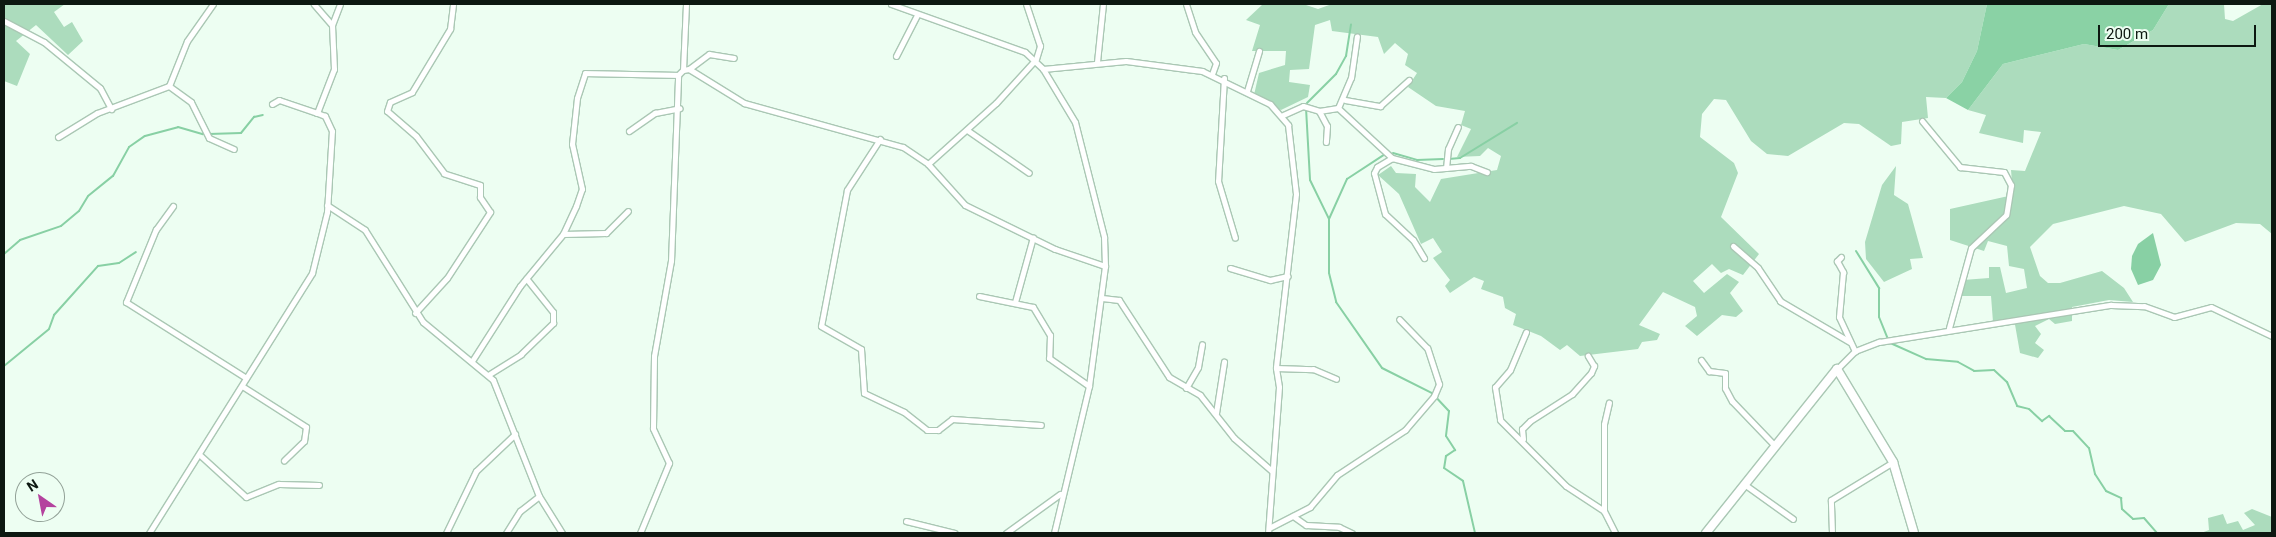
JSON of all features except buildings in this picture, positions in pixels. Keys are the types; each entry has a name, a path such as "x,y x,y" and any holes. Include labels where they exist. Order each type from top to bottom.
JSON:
{"street":[{"path":"58,137 111,110 169,86 187,41 213,4"},
{"path":"314,4 332,25"},
{"path":"317,113 334,69 332,25 340,4"},
{"path":"415,313 447,278 490,212 480,197 480,185 444,173 416,136 387,111 390,102 412,92 450,30 453,4"},
{"path":"685,4 686,69"},
{"path":"891,4 917,15 989,37 1036,59 1075,122 1104,237 1105,266 1089,386 1060,494 1054,533"},
{"path":"928,164 967,130 1036,59 1040,46 1026,4"},
{"path":"1097,62 1103,4"},
{"path":"1186,4 1195,32 1216,63 1212,74"},
{"path":"896,56 917,15"},
{"path":"4,21 44,42 100,88 111,110"},
{"path":"1282,115 1303,106 1319,111 1338,108 1345,100 1357,36"},
{"path":"1247,91 1259,51"},
{"path":"472,361 526,278 563,234 582,189 572,144 577,98 585,73 678,75 709,54 734,58"},
{"path":"1043,69 1097,62 1150,63 1212,74 1224,78 1247,91 1282,115 1296,194 1276,368 1279,386 1269,531"},
{"path":"686,69 744,103 904,147 928,164 965,205 1033,237 1105,266"},
{"path":"640,533 669,463 653,428 652,410 654,356 671,261 680,108 678,75"},
{"path":"1224,78 1218,181 1235,238"},
{"path":"1345,100 1380,106 1409,80"},
{"path":"169,86 191,102 209,138 234,149"},
{"path":"149,533 201,456 246,378 312,273 327,205 332,131 325,116 279,100 272,104"},
{"path":"629,130 655,113 680,108"},
{"path":"1338,108 1392,158 1446,168 1471,166 1487,172"},
{"path":"1319,111 1327,126 1326,142"},
{"path":"1922,121 1960,167 2004,172 2011,185 2006,214 1971,248 1949,328"},
{"path":"1446,168 1448,148 1458,127"},
{"path":"967,130 1029,173"},
{"path":"880,139 848,184 821,326 861,349 864,393 904,412 927,430 938,430 952,419 1041,425"},
{"path":"1392,158 1374,173 1385,214 1413,240 1424,258"},
{"path":"327,205 365,230 415,313 488,375 515,434 539,496 562,533"},
{"path":"173,206 156,229 126,302 246,378"},
{"path":"563,234 606,233 628,211"},
{"path":"1015,302 1033,237"},
{"path":"1733,246 1758,268 1780,301 1850,342"},
{"path":"1841,257 1837,261 1843,272 1839,317 1855,351"},
{"path":"1230,268 1270,280 1288,276"},
{"path":"488,375 521,354 555,319 526,278"},
{"path":"979,296 1032,307 1048,328 1049,358 1089,386"},
{"path":"1102,298 1111,296 1119,300 1169,376 1216,413 1234,438 1272,471"},
{"path":"1706,533 1774,445 1837,369 1855,351 1949,328 2028,322 2061,311 2132,305 2174,317 2211,307 2272,336"},
{"path":"1269,531 1310,507 1337,475 1406,430 1438,390 1427,348 1399,320"},
{"path":"1526,332 1510,370 1495,387 1500,420 1523,440 1566,486 1604,511"},
{"path":"1186,388 1198,367 1202,344"},
{"path":"1523,440 1522,429 1530,421 1572,394 1591,373 1594,366 1588,356"},
{"path":"1701,360 1709,371 1725,374 1724,388 1732,401 1774,445"},
{"path":"1216,413 1224,362"},
{"path":"1276,368 1313,369 1336,379"},
{"path":"1837,369 1893,462 1914,533"},
{"path":"242,386 306,427 304,441 284,460"},
{"path":"1609,403 1604,424 1604,511 1615,533"},
{"path":"446,533 476,471 515,434"},
{"path":"201,456 246,497 279,484 319,485"},
{"path":"1832,533 1831,500 1893,462"},
{"path":"1744,484 1793,519"},
{"path":"1006,533 1060,494"},
{"path":"506,533 520,511 539,496"},
{"path":"1293,516 1306,525 1339,527 1352,533"},
{"path":"906,520 955,533"}],"shaded area":[{"path":"4,4 65,4 54,12 64,27 72,22 83,41 68,55 36,25 16,41 30,54 17,86 4,81"},
{"path":"1263,4 1303,4 1318,9 1332,4 1987,4 1977,51 1962,82 1946,98 1926,97 1928,118 1902,122 1901,144 1891,146 1859,124 1844,123 1788,156 1767,154 1751,141 1726,100 1714,99 1702,114 1700,137 1734,163 1738,173 1721,217 1759,254 1743,275 1729,269 1721,273 1712,264 1693,281 1704,293 1727,274 1739,282 1730,293 1743,311 1736,317 1722,315 1697,336 1685,326 1697,316 1695,307 1663,292 1639,325 1660,334 1657,340 1642,342 1638,349 1580,356 1567,345 1560,350 1541,336 1513,325 1516,314 1505,308 1503,297 1481,289 1484,281 1474,277 1450,293 1445,286 1450,280 1433,258 1442,252 1433,238 1421,244 1399,194 1378,175 1391,166 1396,173 1416,174 1415,187 1430,202 1441,179 1497,170 1501,156 1488,148 1480,156 1457,157 1471,129 1461,125 1465,111 1436,106 1408,87 1417,73 1405,65 1408,54 1395,43 1384,54 1378,37 1332,31 1330,20 1315,25 1309,69 1290,70 1289,82 1310,85 1308,97 1281,110 1254,95 1259,73 1285,65 1286,51 1252,51 1260,25 1246,20"},
{"path":"1987,4 2169,4 2153,30 2118,50 2084,44 2003,64 1968,110 1946,98 1962,82 1977,51"},
{"path":"2169,4 2224,4 2225,19 2233,21 2263,4 2272,4 2272,234 2260,224 2236,223 2185,242 2161,214 2124,206 2053,224 2030,247 2040,276 2048,283 2060,283 2102,271 2124,288 2133,302 2109,300 2072,307 2072,321 2055,324 2049,319 2035,326 2041,334 2035,343 2044,350 2038,358 2020,353 2014,319 1993,322 1991,296 1962,296 1963,280 1989,278 1989,267 2000,267 2006,293 2027,288 2024,269 2009,266 2007,246 1988,241 1984,251 1950,240 1950,209 2013,195 2011,170 2025,171 2041,132 2024,130 2023,143 1979,133 1986,115 1968,110 2003,64 2084,44 2118,50 2153,30"},
{"path":"1896,166 1894,195 1908,204 1923,258 1910,259 1912,269 1884,282 1866,259 1865,242 1882,185"},
{"path":"2153,233 2161,265 2153,280 2138,285 2131,269 2132,256 2138,244"},
{"path":"2252,509 2272,517 2272,533 2201,533 2209,530 2208,518 2223,514 2227,524 2238,521 2243,530 2255,525 2244,513"}],"waterway":[{"path":"1307,103 1336,74 1346,56 1351,24"},
{"path":"1306,108 1310,180 1329,219 1329,273 1336,302 1382,368 1432,393 1449,411 1446,436 1455,450 1446,456 1444,468 1463,481 1475,533"},
{"path":"209,134 241,133 254,117 263,115"},
{"path":"1449,159 1460,158 1517,123"},
{"path":"4,254 20,240 61,226 79,211 88,196 113,176 129,147 145,136 178,127 203,134"},
{"path":"1393,153 1417,160 1443,159"},
{"path":"1329,219 1347,179 1385,154"},
{"path":"1856,251 1879,288 1879,317 1887,337"},
{"path":"4,366 49,329 54,315 98,266 119,263 136,252"},
{"path":"1888,342 1926,359 1958,362 1974,371 1994,370 2007,382 2017,406 2029,409 2042,421 2049,416 2065,431 2073,431 2089,448 2095,474 2106,491 2121,498 2122,509 2133,519 2144,518 2157,533"}]}
